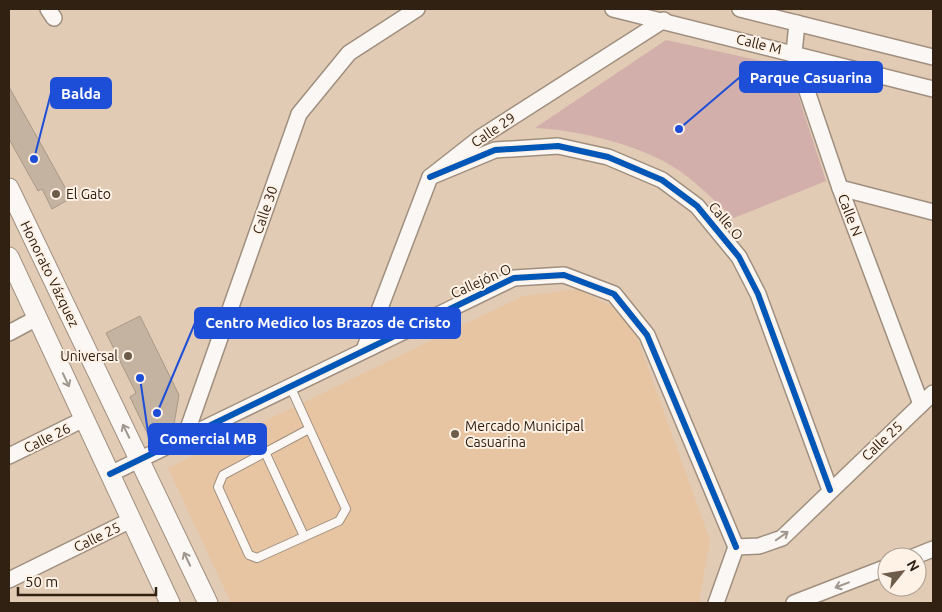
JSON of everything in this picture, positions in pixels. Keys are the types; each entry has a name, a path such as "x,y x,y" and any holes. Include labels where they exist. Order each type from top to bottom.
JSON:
{"street":[{"name":"Calle 30","path":"185,437 299,114 349,53 396,14 417,9"},
{"name":"Calle M","path":"613,9 664,20 933,89"},
{"path":"740,9 933,58"},
{"name":"Calle 29","path":"430,177 481,137 664,20"},
{"name":"Calle N","path":"797,23 794,53 840,188 921,404"},
{"name":"Calle O","path":"430,177 495,150 558,146 608,157 662,180 697,206 739,257 758,294 830,490"},
{"path":"364,350 430,177"},
{"name":"Honorato Vázquez","path":"9,188 208,603"},
{"path":"840,188 933,212"},
{"path":"9,257 170,603"},
{"name":"Callejón O","path":"110,474 514,278 564,274 614,294 647,335 736,547"},
{"path":"9,333 38,318"},
{"name":"Calle 25","path":"830,490 933,393"},
{"name":"Calle 26","path":"9,456 84,419"},
{"path":"716,603 736,547 759,546 782,538 830,490"},
{"name":"Calle 25","path":"9,580 131,520"},
{"path":"794,603 819,599 877,572"}],"lane":[{"path":"290,386 346,509 339,521 257,558 249,555 218,487 222,474 309,429"},
{"path":"265,452 304,536"}],"shaded area":[{"path":"666,40 789,67 826,181 734,218 688,177 658,158 624,145 587,135 535,128"},
{"name":"Mercado Municipal Casuarina","path":"577,289 613,307 636,334 710,540 699,603 231,603 168,468 523,296"}],"building":[{"path":"9,87 71,198 52,209 42,189 38,191 9,139"},
{"path":"140,316 179,395 173,430 151,441 130,397 136,393 106,333"}],"cycle path":[{"path":"430,177 495,150 558,146 608,157 662,180 697,206 739,257 758,294 830,490"},
{"path":"110,474 514,278 564,275 614,294 647,335 736,547"}],"place":[{"name":"Parque Casuarina","path":"679,129"},
{"name":"Balda","path":"34,159"},
{"name":"El Gato","path":"56,194"},
{"name":"Universal","path":"128,356"},
{"name":"Comercial MB","path":"140,378"},
{"name":"Centro Medico los Brazos de Cristo","path":"157,413"},
{"name":"Mercado Municipal Casuarina","path":"455,434"}]}
